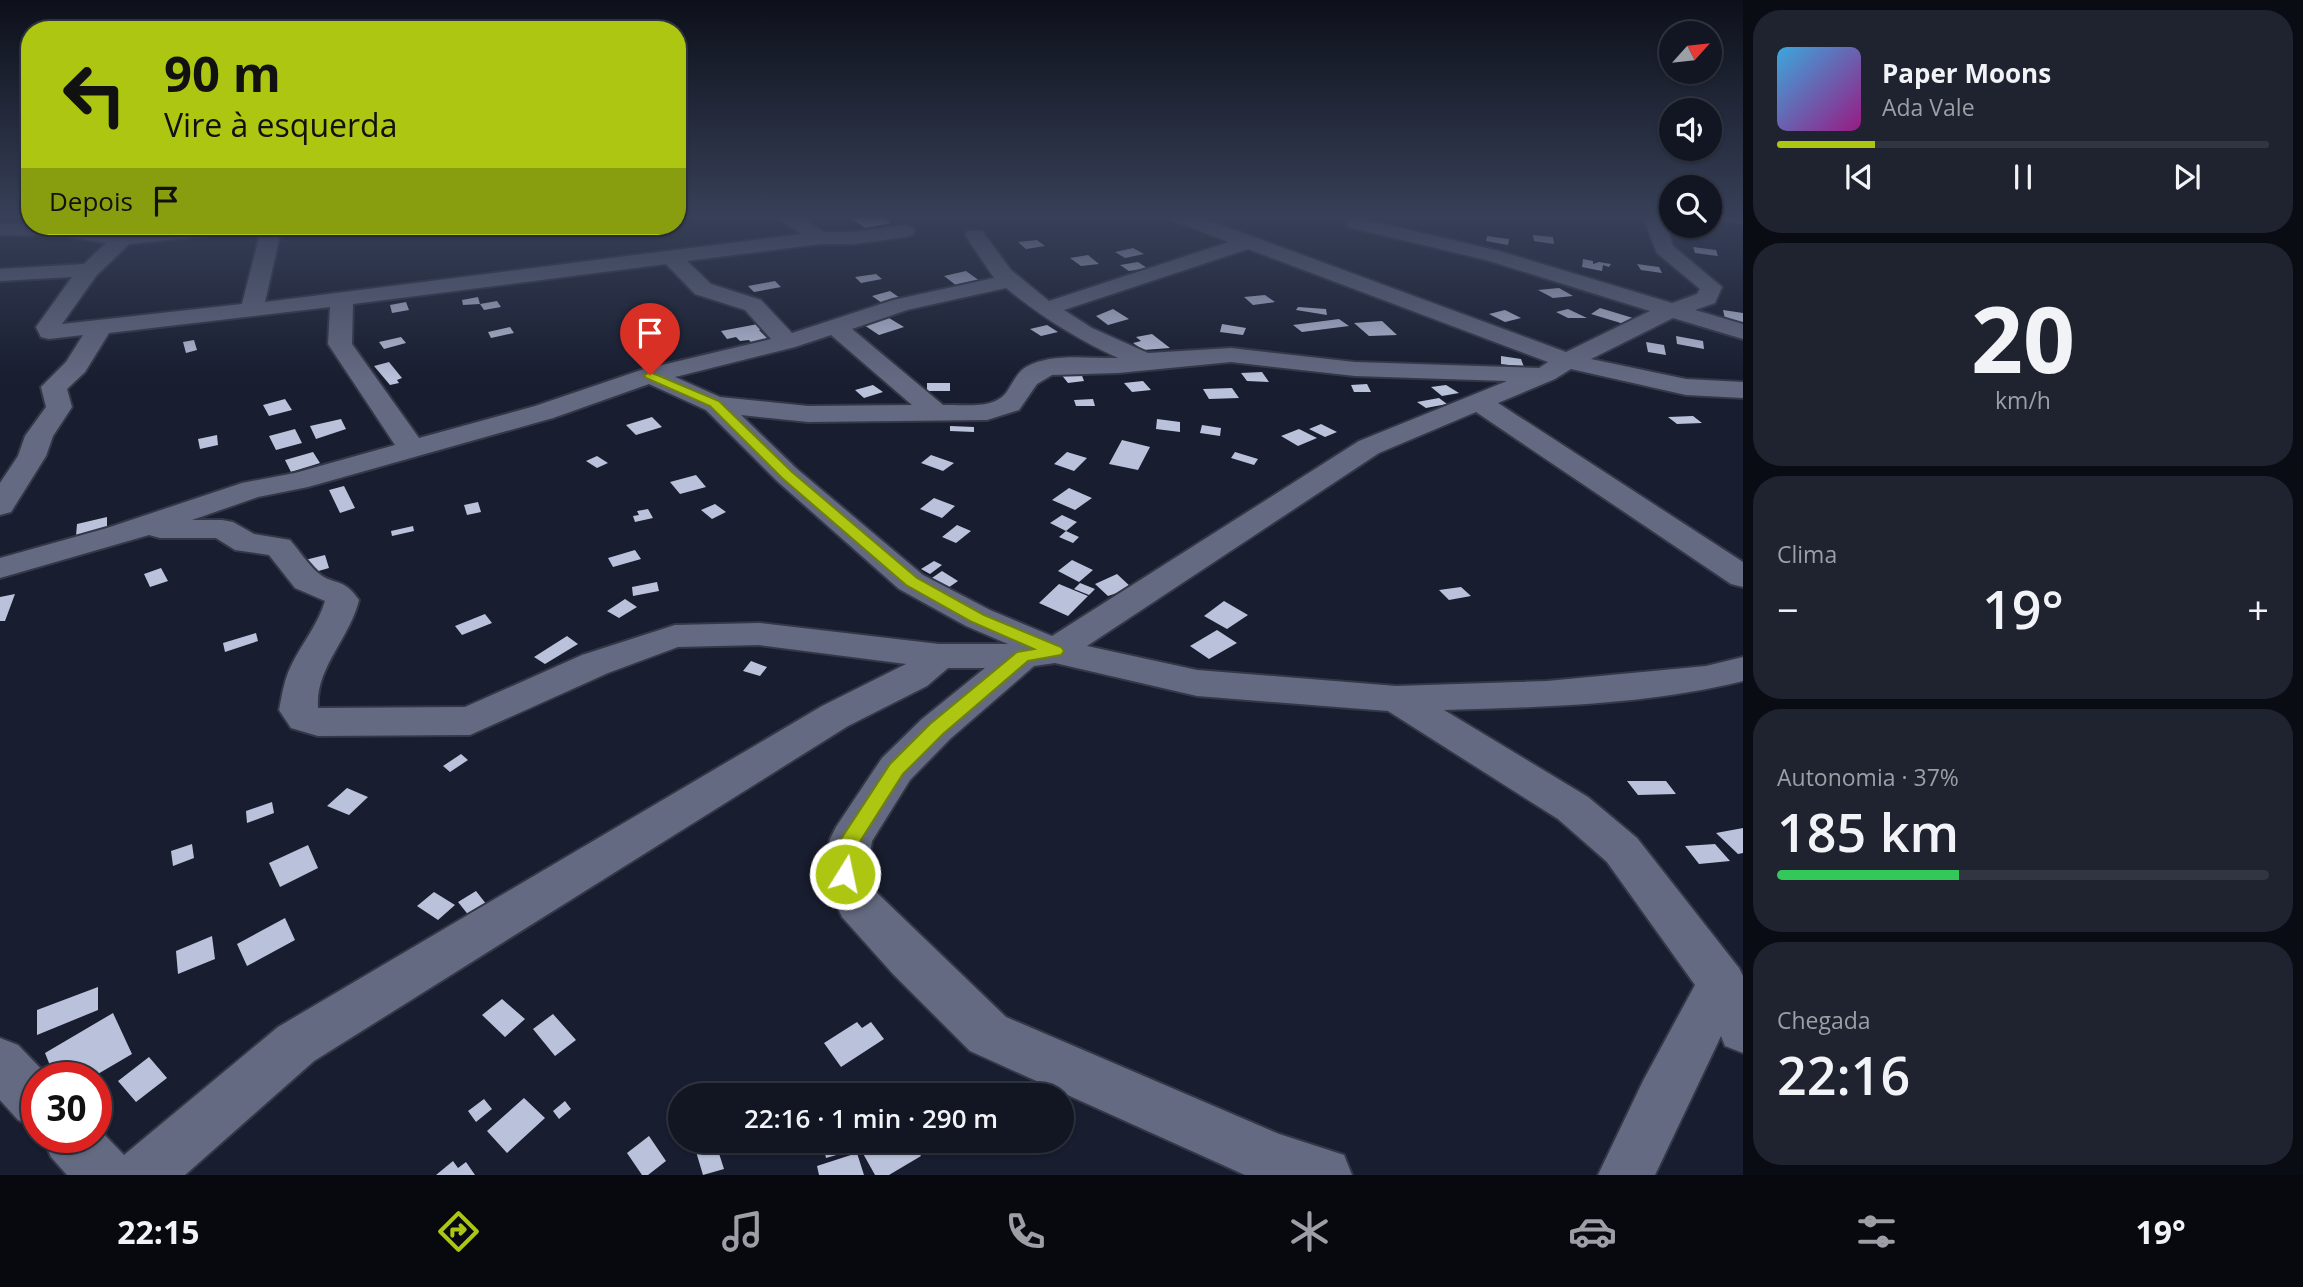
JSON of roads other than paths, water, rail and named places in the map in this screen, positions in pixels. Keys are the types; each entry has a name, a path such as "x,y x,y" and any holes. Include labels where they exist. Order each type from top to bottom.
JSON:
{"street":[{"path":"252,310 262,270"},
{"path":"88,271 66,297 48,327 49,332 252,310 570,270"},
{"path":"683,270 697,286 714,295 752,305 787,342"},
{"path":"1002,270 1010,281 1046,309 1084,333 1145,361"},
{"path":"1046,309 1166,270"},
{"path":"1315,270 1557,368"},
{"path":"1544,270 1743,332"},
{"path":"1324,1175 1277,1161 988,1034 910,959 858,904 845,874 851,839 897,769 936,729 1039,654 1369,447 1480,403 1675,310 1707,298 1711,287 1690,270"},
{"path":"0,275 88,271"},
{"path":"0,568 132,530 252,489 298,481 544,412 650,375 787,342 901,305 1010,281"},
{"path":"342,299 340,344 412,449"},
{"path":"833,325 937,413"},
{"path":"0,506 32,456 39,436 59,407 54,387 76,368 99,328"},
{"path":"650,375 715,404 808,414 987,412 1005,407 1037,372 1057,368 1129,366 1145,361 1231,355 1369,370 1557,368 1686,387 1743,390"},
{"path":"1480,403 1743,578"},
{"path":"715,404 787,475 911,582 1039,654"},
{"path":"132,530 222,529 246,543 279,547 307,581 335,591 342,600 340,610 332,630 305,675 298,710 305,718 318,722 470,720 595,664 675,636 759,634 940,656 1039,654 1198,683 1396,699 1547,694 1706,678 1743,669"},
{"path":"143,1175 296,1044 835,716 914,677 940,656"},
{"path":"1396,699 1573,808 1622,850 1722,982 1743,1030"},
{"path":"1626,1175 1722,982"},
{"path":"0,1062 21,1085"},
{"path":"84,1153 104,1175"}]}
